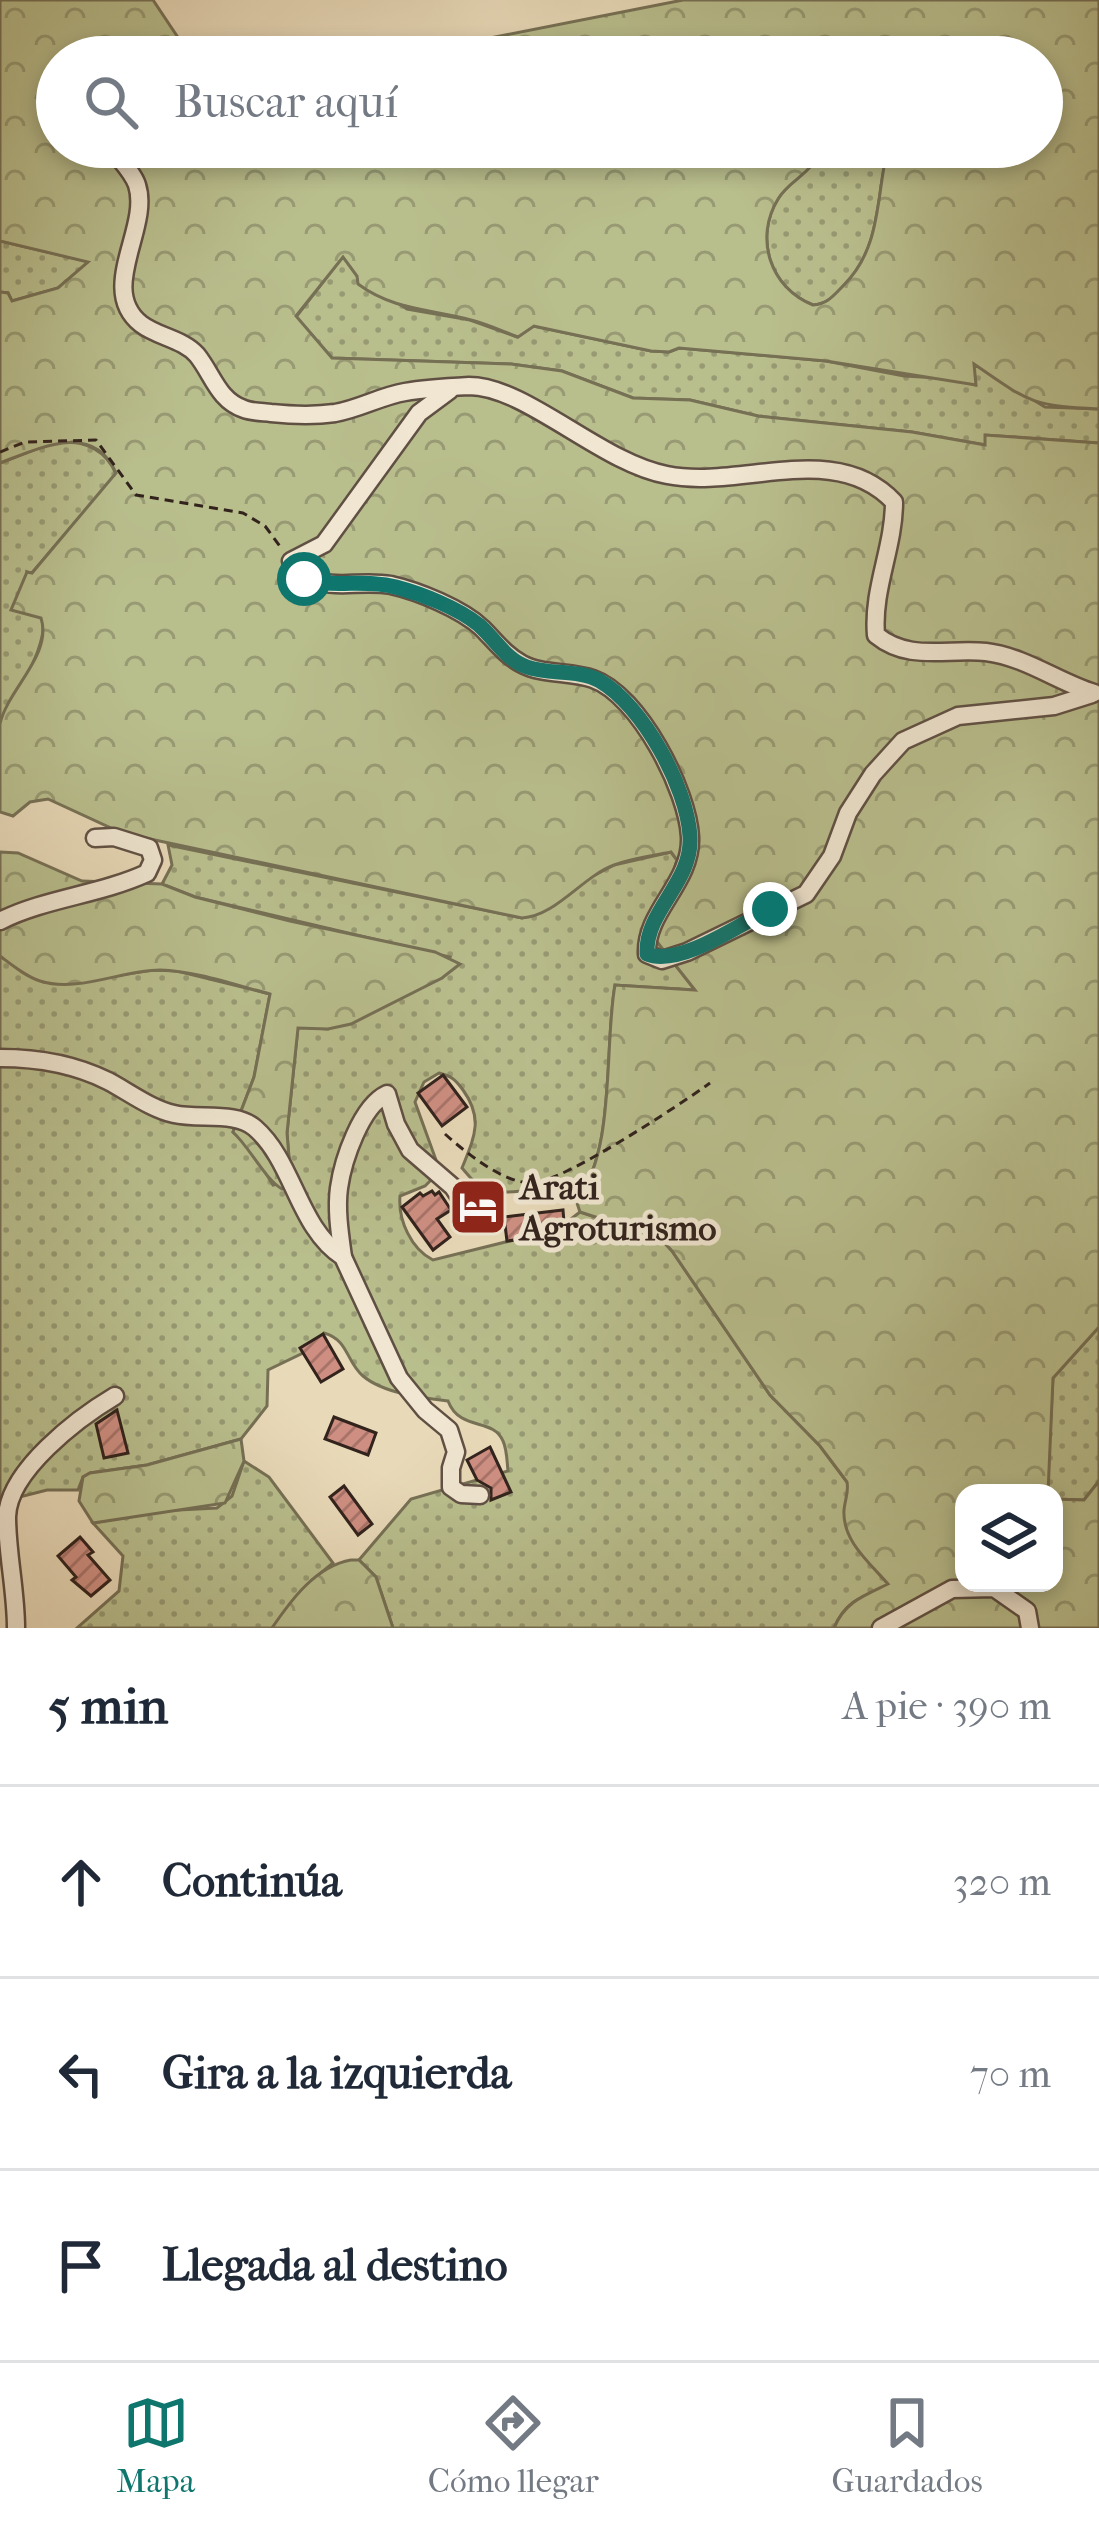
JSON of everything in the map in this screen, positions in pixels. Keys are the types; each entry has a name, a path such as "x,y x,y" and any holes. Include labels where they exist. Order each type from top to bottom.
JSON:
{"street":[{"path":"125,168 137,185 137,225 125,269 125,299 140,323 194,352 219,393 244,410 336,413 405,392 467,386 503,392 594,447 660,474 696,480 790,468 831,471 877,483 894,502 894,524 875,603 875,635 895,651 986,652 1017,658 1095,693"},
{"path":"450,390 419,412 324,544 291,561 304,579 320,584 391,585 427,598 478,625 499,649 527,667 599,680 638,717 678,783 690,837 685,874 646,939 647,954 662,960 687,952 806,894 832,856 848,813 873,774 903,741 958,716 1054,706 1095,693"},
{"path":"0,921 21,910 116,887 147,874 153,860 149,848 114,837 95,838"},
{"path":"0,1058 29,1058 77,1068 167,1113 203,1120 237,1118 254,1126 326,1246 343,1257"},
{"path":"475,1220 453,1187 410,1150 387,1094 374,1100 339,1187 343,1257 399,1378 449,1430 456,1452 452,1487 461,1494 480,1495"},
{"path":"16,1628 7,1516 11,1495 19,1478 89,1411 115,1396"},
{"path":"881,1628 952,1589 994,1588 1027,1610 1030,1628"}],"path":[{"path":"0,452 25,442 96,440 136,495 243,513 265,526 291,561"},
{"path":"445,1134 514,1179 541,1182 666,1116 710,1083"}],"green space":[{"path":"0,0 153,0 177,36 36,36 36,168 809,168 778,199 767,245 786,287 813,305 834,295 865,254 885,168 1063,168 1063,36 500,36 683,0 1099,0 1099,409 1032,400 974,364 976,385 826,361 679,348 651,351 534,326 518,337 371,293 358,284 343,257 296,316 332,358 511,364 562,371 633,398 690,400 758,416 912,432 985,445 985,435 1099,443 1099,1327 1053,1378 1048,1484 955,1484 955,1592 1063,1592 1063,1499 1084,1500 1099,1481 1099,1628 834,1628 849,1606 888,1584 858,1551 848,1532 847,1482 820,1446 770,1395 672,1251 644,1220 611,1222 580,1212 576,1200 589,1180 603,1128 615,985 695,990 654,938 677,860 671,852 614,865 546,911 522,918 122,833 48,799 30,802 13,816 0,812 0,724 35,659 43,632 41,618 11,610 27,572 32,573 116,473 94,447 80,443 48,446 0,463 0,292 8,293 12,301 58,288 88,262 0,241"},
{"path":"885,168 865,254 834,296 813,305 786,287 767,245 778,199 808,169"},
{"path":"0,241 90,262 58,288 12,301 8,293 0,292"},
{"path":"343,256 357,276 407,309 470,320 517,337 533,326 651,351 679,348 826,361 975,385 973,363 1045,407 1099,409 1099,443 986,435 986,445 758,416 690,400 633,398 562,371 511,364 332,358 296,317"},
{"path":"60,440 94,449 116,474 31,574 27,572 32,613 42,618 41,642 0,722 0,463"},
{"path":"168,845 522,918 557,903 576,885 614,865 671,852 677,860 654,938 695,990 615,985 603,1128 589,1180 576,1200 550,1191 494,1192 475,1183 462,1168 473,1138 473,1110 458,1083 439,1073 424,1082 415,1102 440,1171 425,1186 400,1196 404,1224 418,1249 433,1260 558,1229 580,1212 611,1222 643,1220 672,1251 770,1395 820,1446 850,1486 850,1528 861,1552 889,1585 849,1605 834,1628 393,1628 376,1577 359,1560 411,1499 508,1471 505,1448 492,1429 460,1417 448,1401 403,1394 371,1382 357,1370 343,1346 324,1333 303,1353 268,1370 267,1406 241,1439 147,1465 90,1473 78,1490 47,1490 0,1502 0,956 43,982 177,971 270,994 254,1077 233,1132 252,1150 273,1185 291,1182 287,1133 298,1027 328,1029 442,978 450,957 195,897 162,884 172,865"},
{"path":"0,852 18,853 82,881 162,884 290,921 435,952 460,964 351,1024 298,1028 287,1133 291,1182 282,1189 233,1132 254,1077 270,994 174,971 69,984 29,976 0,956"},
{"path":"1099,1327 1099,1481 1084,1500 1063,1499 1063,1484 1047,1484 1053,1378"},
{"path":"241,1439 244,1461 225,1503 93,1523 79,1501 83,1477 90,1473 147,1465"},
{"path":"244,1461 269,1477 333,1563 311,1581 272,1628 77,1628 119,1591 123,1556 93,1523 159,1511 217,1508 232,1496"},
{"path":"359,1560 376,1577 393,1628 272,1628 316,1577"}],"building":[{"path":"443,1075 467,1107 442,1126 418,1093"},
{"path":"439,1192 451,1210 437,1219 450,1237 433,1250 402,1207 420,1193"},
{"path":"563,1210 564,1222 555,1223 557,1235 507,1241 504,1217"},
{"path":"323,1334 343,1369 321,1382 300,1348"},
{"path":"117,1410 128,1453 104,1458 96,1424"},
{"path":"334,1417 376,1433 368,1455 325,1439"},
{"path":"490,1447 511,1492 491,1500 491,1488 477,1480 467,1460"},
{"path":"344,1486 372,1524 358,1535 330,1497"},
{"path":"80,1537 93,1552 88,1555 110,1580 91,1596 72,1580 76,1577 58,1556"}],"place":[{"name":"Arati Agroturismo","path":"478,1207"}],"route":[{"path":"304,579 320,584 391,585 427,598 478,625 499,649 527,667 599,680 638,717 678,783 690,837 685,874 646,939 647,954 662,960 687,952 770,909"}]}
